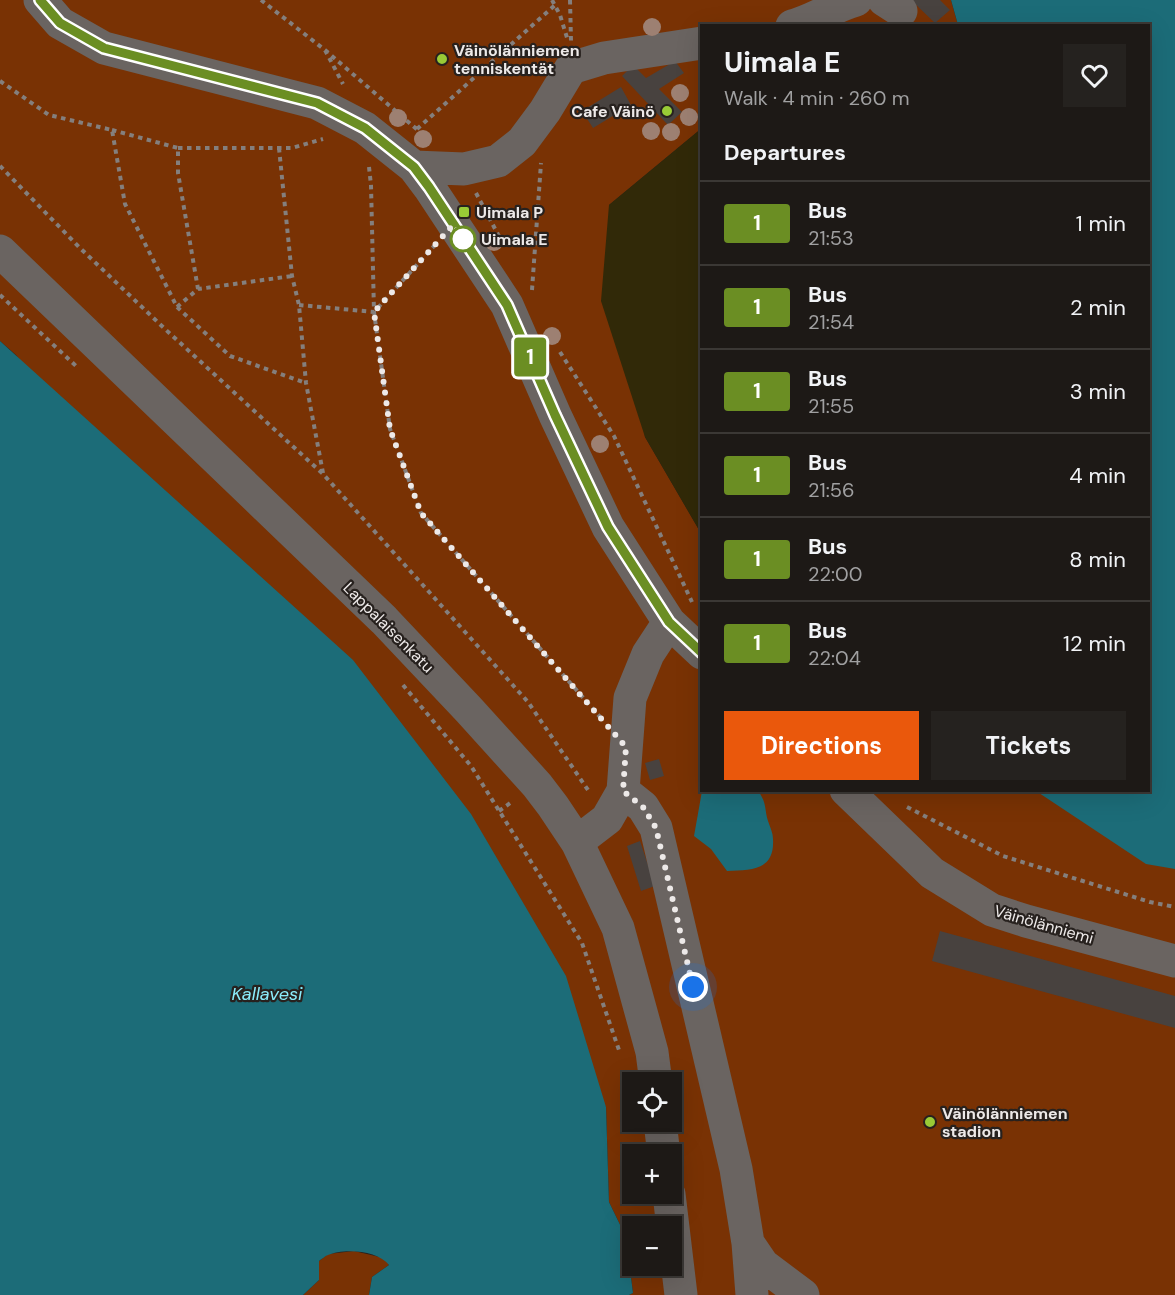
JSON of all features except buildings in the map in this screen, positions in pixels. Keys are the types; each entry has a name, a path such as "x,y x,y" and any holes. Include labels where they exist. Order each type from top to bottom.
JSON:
{"street":[{"path":"40,0 60,23 104,48 317,103 365,128 414,167 507,305 555,415 608,527 669,622 700,651"},
{"path":"798,24 856,0"},
{"path":"414,167 464,169 498,161 522,142 571,68 604,58 700,44"},
{"name":"Lappalaisenkatu","path":"0,251 384,620 537,785 577,842 618,928 652,1052 646,1072"},
{"path":"577,842 607,819 623,791 630,698 648,654 669,622"},
{"path":"623,791 643,807 656,828 736,1169 748,1243 752,1295"},
{"name":"Väinölänniemi","path":"848,792 932,873 992,910 1175,961"},
{"path":"670,1204 681,1295"},
{"path":"748,1243 763,1265 803,1295"}],"path":[{"path":"570,0 571,68"},
{"path":"417,129 554,2 569,45 571,68"},
{"path":"325,50 345,89"},
{"path":"0,81 49,114 178,148 292,148 365,128 371,185 374,312 390,429 421,513 626,747"},
{"path":"112,130 125,204 177,307 230,356 306,383"},
{"path":"178,148 178,173 198,289"},
{"path":"279,148 292,276 299,305 306,383 323,474"},
{"path":"532,299 541,158"},
{"path":"0,166 80,248 323,474 528,702 607,819"},
{"path":"374,312 453,225"},
{"path":"177,307 198,289 292,276"},
{"path":"0,295 78,369"},
{"path":"299,305 374,312"},
{"path":"403,685 471,766 582,944 621,1055"},
{"path":"902,802 909,808 1003,856 1150,902 1175,907"}],"shaded area":[{"path":"0,0 951,0 958,24 700,24 700,130 609,205 645,437 700,532 700,792 1150,792 1175,696 1175,1295 629,1295 633,1293 631,1276 682,1276 682,1216 622,1216 622,1229 609,1202 606,1107 16,355 0,341"},
{"path":"354,1251 384,1258 389,1265 372,1277 369,1295 303,1295 319,1280 319,1261 328,1254"}],"sand":[{"path":"700,130 700,532 645,437 601,301 609,205"}],"water":[{"path":"951,0 1175,0 1175,869 1146,864 1038,792 1150,792 1150,24 958,24"},
{"name":"Kallavesi","path":"0,341 353,660 471,814 566,976 606,1107 609,1202 622,1229 622,1276 631,1276 633,1293 629,1295 369,1295 372,1277 389,1265 369,1253 351,1251 327,1255 319,1261 319,1280 303,1295 0,1295"},
{"path":"702,792 759,792 764,802 773,837 773,850 766,863 760,867 727,871 711,849 694,836"}],"bus line":[{"name":"1","path":"40,0 60,23 104,48 317,103 365,128 414,167 507,305 555,415 608,527 669,622 700,651"}],"place":[{"name":"Väinölänniemen tenniskentät","path":"442,59"},
{"name":"Cafe Väinö","path":"667,111"},
{"name":"Uimala P","path":"464,212"},
{"name":"Uimala E","path":"463,239"},
{"name":"Väinölänniemen stadion","path":"930,1122"}],"route":[{"path":"463,239 453,225 374,312 390,429 421,513 626,747 623,791 643,807 656,828 693,987"}]}
